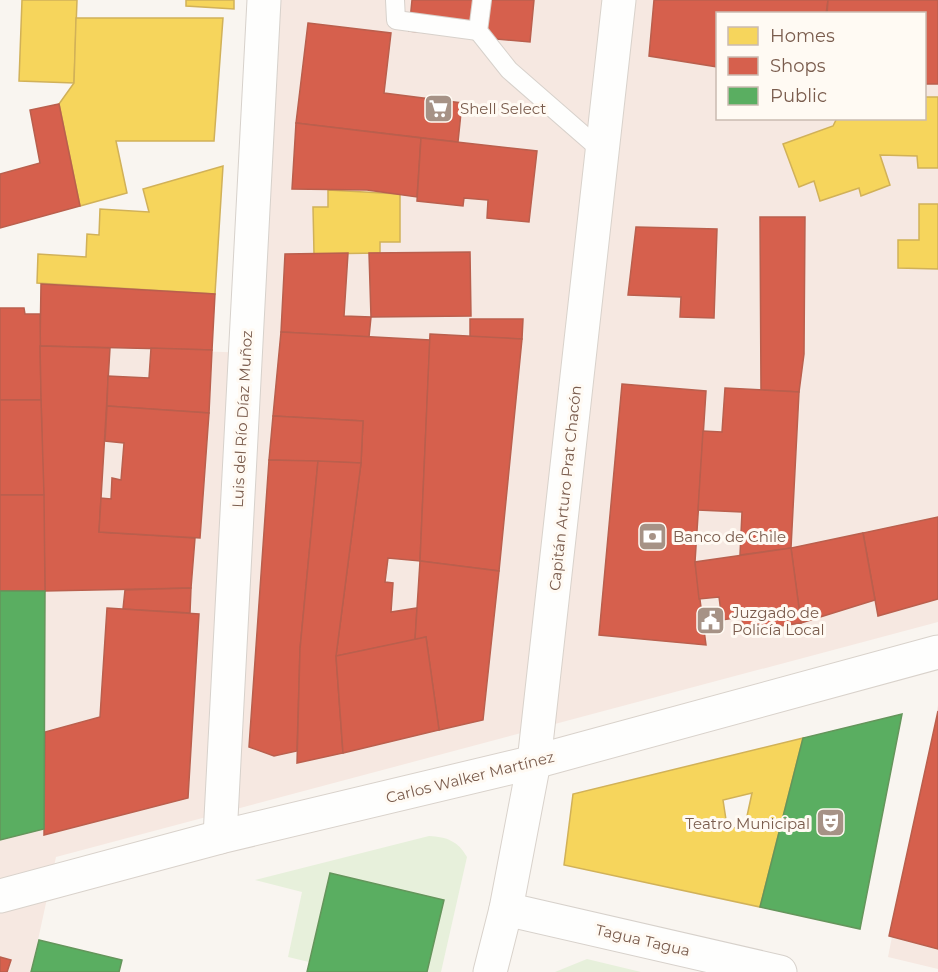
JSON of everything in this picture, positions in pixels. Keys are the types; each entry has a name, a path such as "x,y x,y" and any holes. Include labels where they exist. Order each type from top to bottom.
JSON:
{"street":[{"name":"Luis del Río Díaz Muñoz","path":"220,837 264,0"},
{"name":"Capitán Arturo Prat Chacón","path":"490,972 506,909 534,762 619,0"},
{"name":"Carlos Walker Martínez","path":"0,896 220,837 534,762 938,652"},
{"name":"Tagua Tagua","path":"506,909 780,972"}],"lane":[{"path":"395,0 396,20 478,31 510,70 603,152"},
{"path":"478,31 482,0"}],"shaded area":[{"path":"267,0 938,0 938,622 56,857 31,972 0,972 0,321 38,346 254,353"},
{"path":"938,705 938,969 888,957"}],"green space":[{"path":"429,836 451,841 460,847 467,857 441,972 427,972 443,900 330,873 309,962 288,957 302,892 255,880"},
{"path":"587,959 641,972 555,972"}],"building: Homes":[{"path":"22,0 77,0 74,83 19,81"},
{"path":"186,0 234,0 234,9 186,6"},
{"path":"76,18 223,18 214,141 116,141 127,193 80,206 59,104 74,83"},
{"path":"926,97 938,97 938,168 918,168 917,156 880,155 890,185 861,196 859,188 820,201 814,181 799,187 783,144 833,126 836,120 926,120"},
{"path":"223,166 215,294 37,283 38,254 86,257 87,234 99,235 100,209 149,212 143,189"},
{"path":"328,190 400,194 400,242 380,242 380,253 314,254 313,207 328,207"},
{"path":"919,204 938,204 938,269 898,268 898,240 919,240"},
{"path":"803,738 760,907 564,865 573,794","holes":["752,793 744,830 727,826 723,800"]}],"building: Shops":[{"path":"412,0 534,0 530,42 409,31"},
{"path":"654,0 828,0 826,12 716,12 716,67 649,56"},
{"path":"828,0 938,0 938,84 926,84 926,12 827,12"},
{"path":"308,23 391,33 384,93 462,103 458,142 296,123"},
{"path":"59,104 80,206 0,228 0,174 40,163 30,110"},
{"path":"296,123 421,138 417,197 367,190 292,189"},
{"path":"421,138 537,151 529,222 487,218 488,200 464,198 463,206 417,201"},
{"path":"760,217 805,217 804,354 799,392 761,390"},
{"path":"636,227 717,229 714,318 680,317 681,297 628,295"},
{"path":"470,252 471,316 371,317 369,253"},
{"path":"348,253 344,316 371,317 369,337 281,332 285,254"},
{"path":"41,284 215,294 212,350 40,346"},
{"path":"0,308 24,308 25,314 40,314 41,400 0,400"},
{"path":"470,319 523,319 522,339 470,337"},
{"path":"281,332 430,340 420,561 388,558 385,582 393,583 391,612 417,608 415,640 336,656 361,463 363,421 273,416"},
{"path":"430,334 522,339 499,571 420,561"},
{"path":"40,346 110,348 99,532 195,538 191,588 45,591"},
{"path":"151,348 212,350 209,413 107,406 108,376 149,378"},
{"name":"Banco de Chile","path":"622,384 706,391 695,562 706,645 599,635"},
{"path":"725,388 799,392 791,548 740,555 742,512 698,510 703,431 722,432"},
{"path":"0,400 41,400 44,495 0,495"},
{"path":"107,406 209,413 200,538 99,532 101,498 111,499 112,478 121,480 124,443 105,441"},
{"path":"273,416 363,421 361,463 269,460"},
{"path":"269,460 318,461 300,649 297,751 274,756 249,747"},
{"path":"318,461 361,463 336,656 343,753 297,763 300,649"},
{"path":"0,495 44,495 45,591 0,591"},
{"path":"938,517 938,599 878,616 863,533"},
{"path":"863,533 875,600 801,623 791,548"},
{"path":"791,548 801,623 743,631 742,617 722,620 719,597 699,599 695,562"},
{"path":"420,561 499,571 483,720 439,730 426,637 415,640"},
{"path":"191,588 190,613 123,609 125,590"},
{"path":"107,608 199,614 188,798 44,835 45,732 100,717"},
{"path":"426,637 439,730 343,753 336,656"},
{"path":"938,711 938,949 889,936"},
{"path":"0,957 11,960 7,972 0,972"}],"building: Public":[{"path":"0,591 45,591 44,829 0,840"},
{"name":"Teatro Municipal","path":"902,714 860,929 760,907 803,738"},
{"path":"330,873 444,900 427,972 307,972"},
{"path":"39,940 122,960 119,972 31,972"}],"place":[{"name":"Shell Select","path":"439,108"},
{"name":"Banco de Chile","path":"652,536"},
{"name":"Juzgado de Policía Local","path":"711,621"},
{"name":"Teatro Municipal","path":"831,823"}]}
